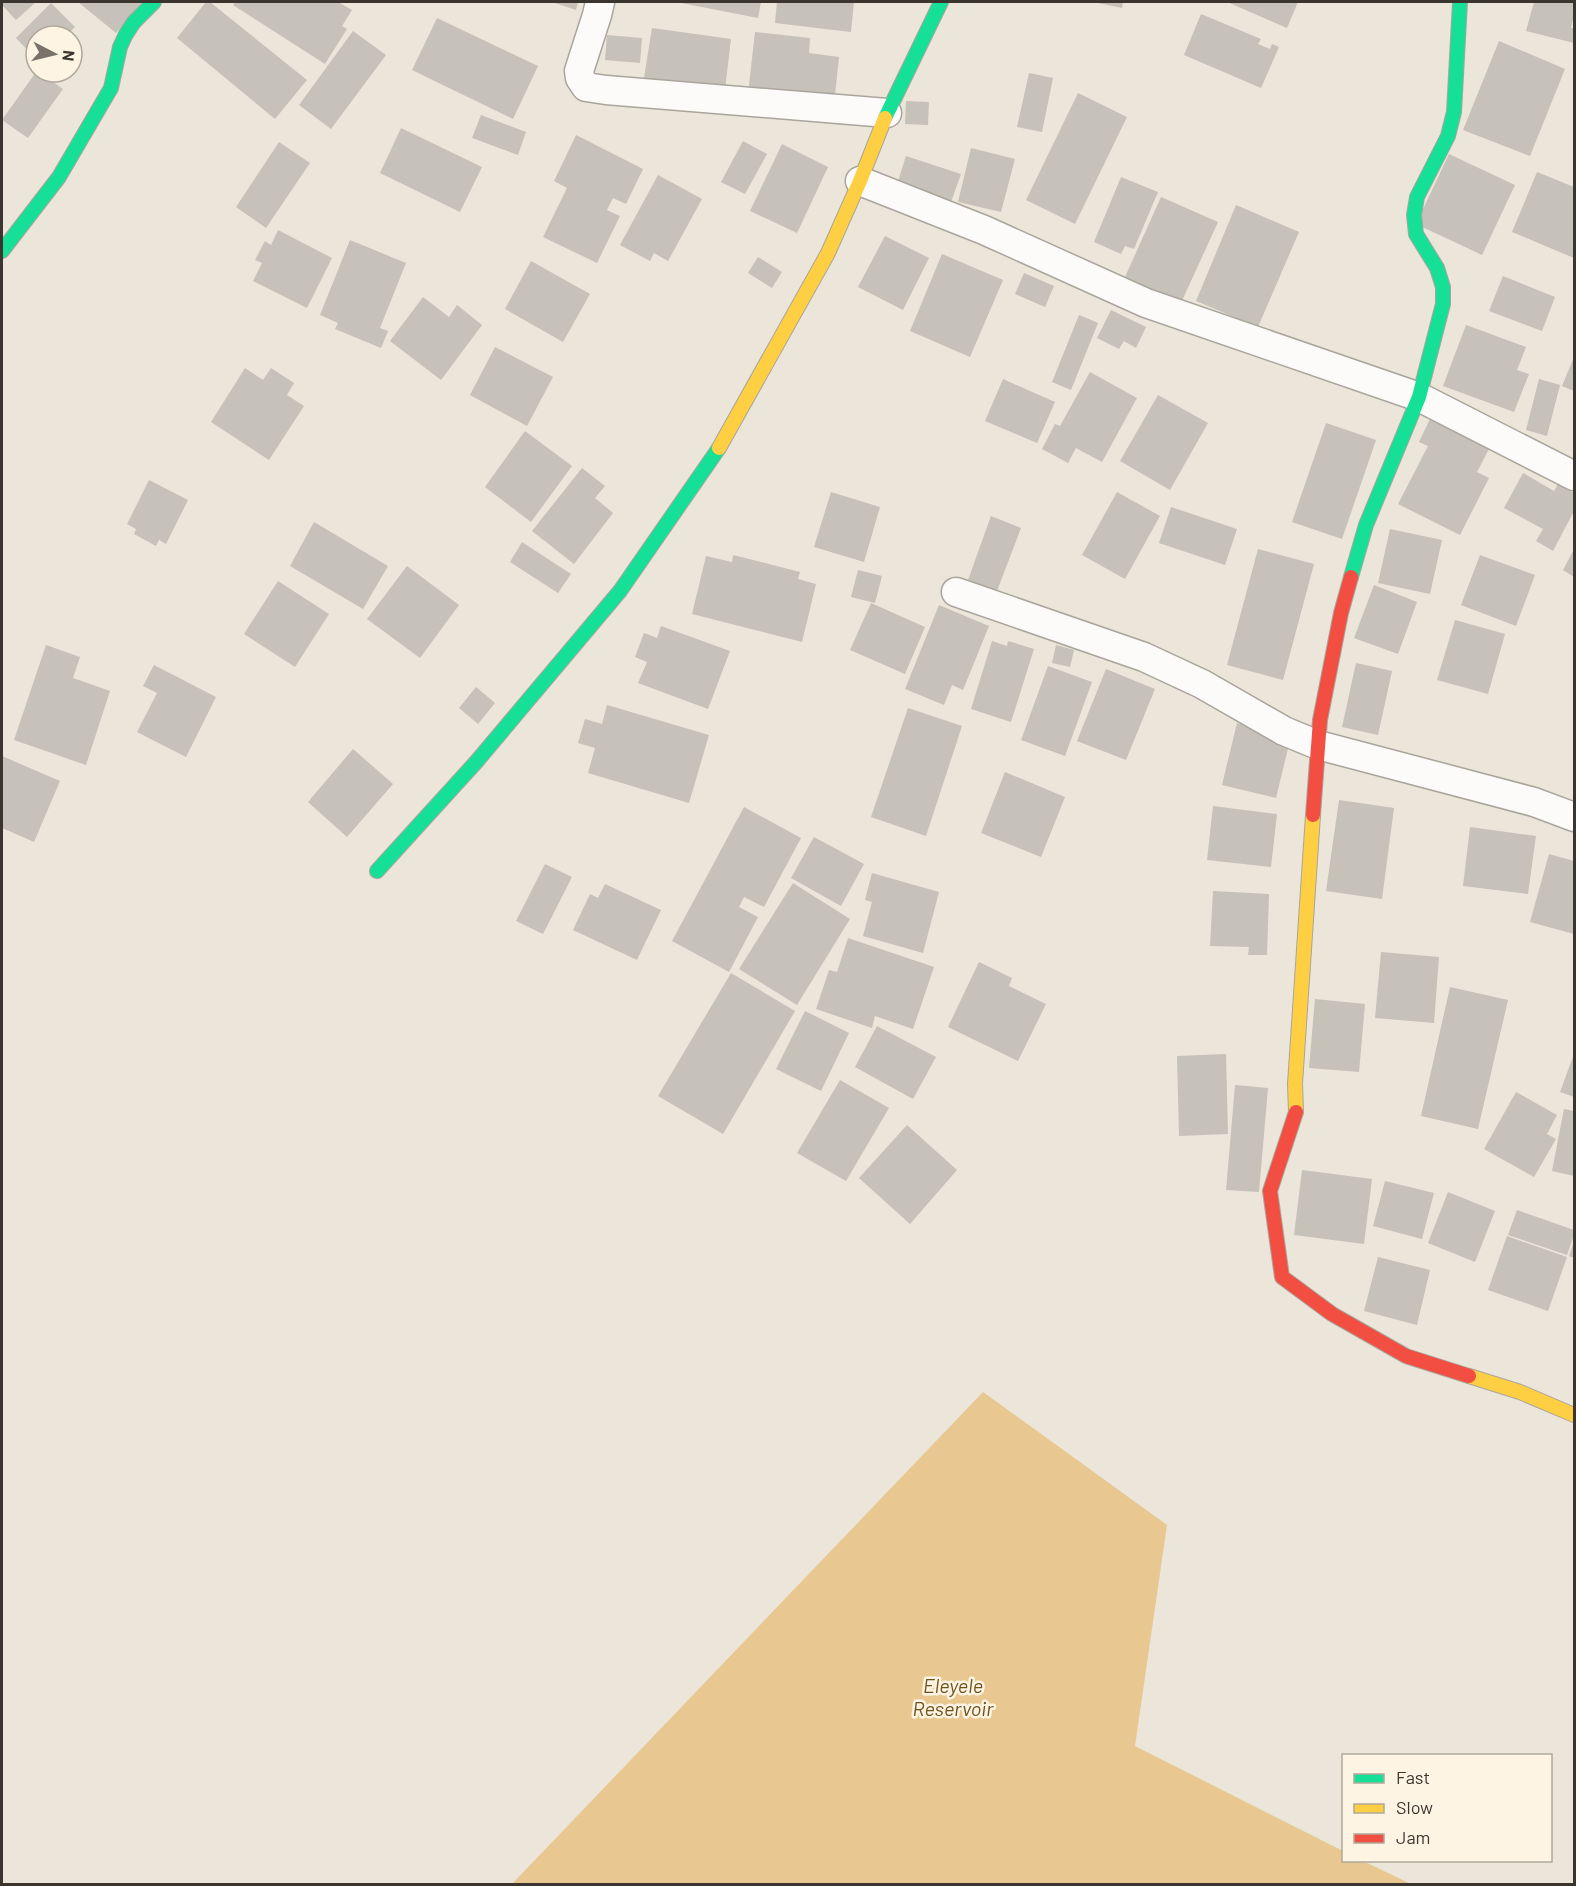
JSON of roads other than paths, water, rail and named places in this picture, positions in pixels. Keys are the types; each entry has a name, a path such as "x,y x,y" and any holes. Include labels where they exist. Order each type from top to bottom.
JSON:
{"street":[{"path":"2,251 59,177 111,88 120,45 127,31 154,2"},
{"path":"600,2 579,71 580,78 586,87 887,113"},
{"path":"377,871 477,761 620,591 708,467 828,253 887,113 941,2"},
{"path":"1460,2 1454,112 1448,136 1417,197 1414,215 1416,234 1437,268 1443,287 1443,304 1419,397 1366,525 1341,613 1320,720 1295,1084 1297,1109 1270,1191 1282,1277 1332,1314 1406,1356 1521,1392 1575,1415"},
{"path":"860,181 984,230 1146,303 1419,397 1575,476"},
{"path":"956,592 1144,657 1202,684 1284,731 1318,745 1534,802 1575,817"}],"water":[{"name":"Eleyele Reservoir","path":"983,1392 1167,1525 1135,1746 1342,1850 1342,1862 1365,1862 1411,1884 512,1884"}]}
